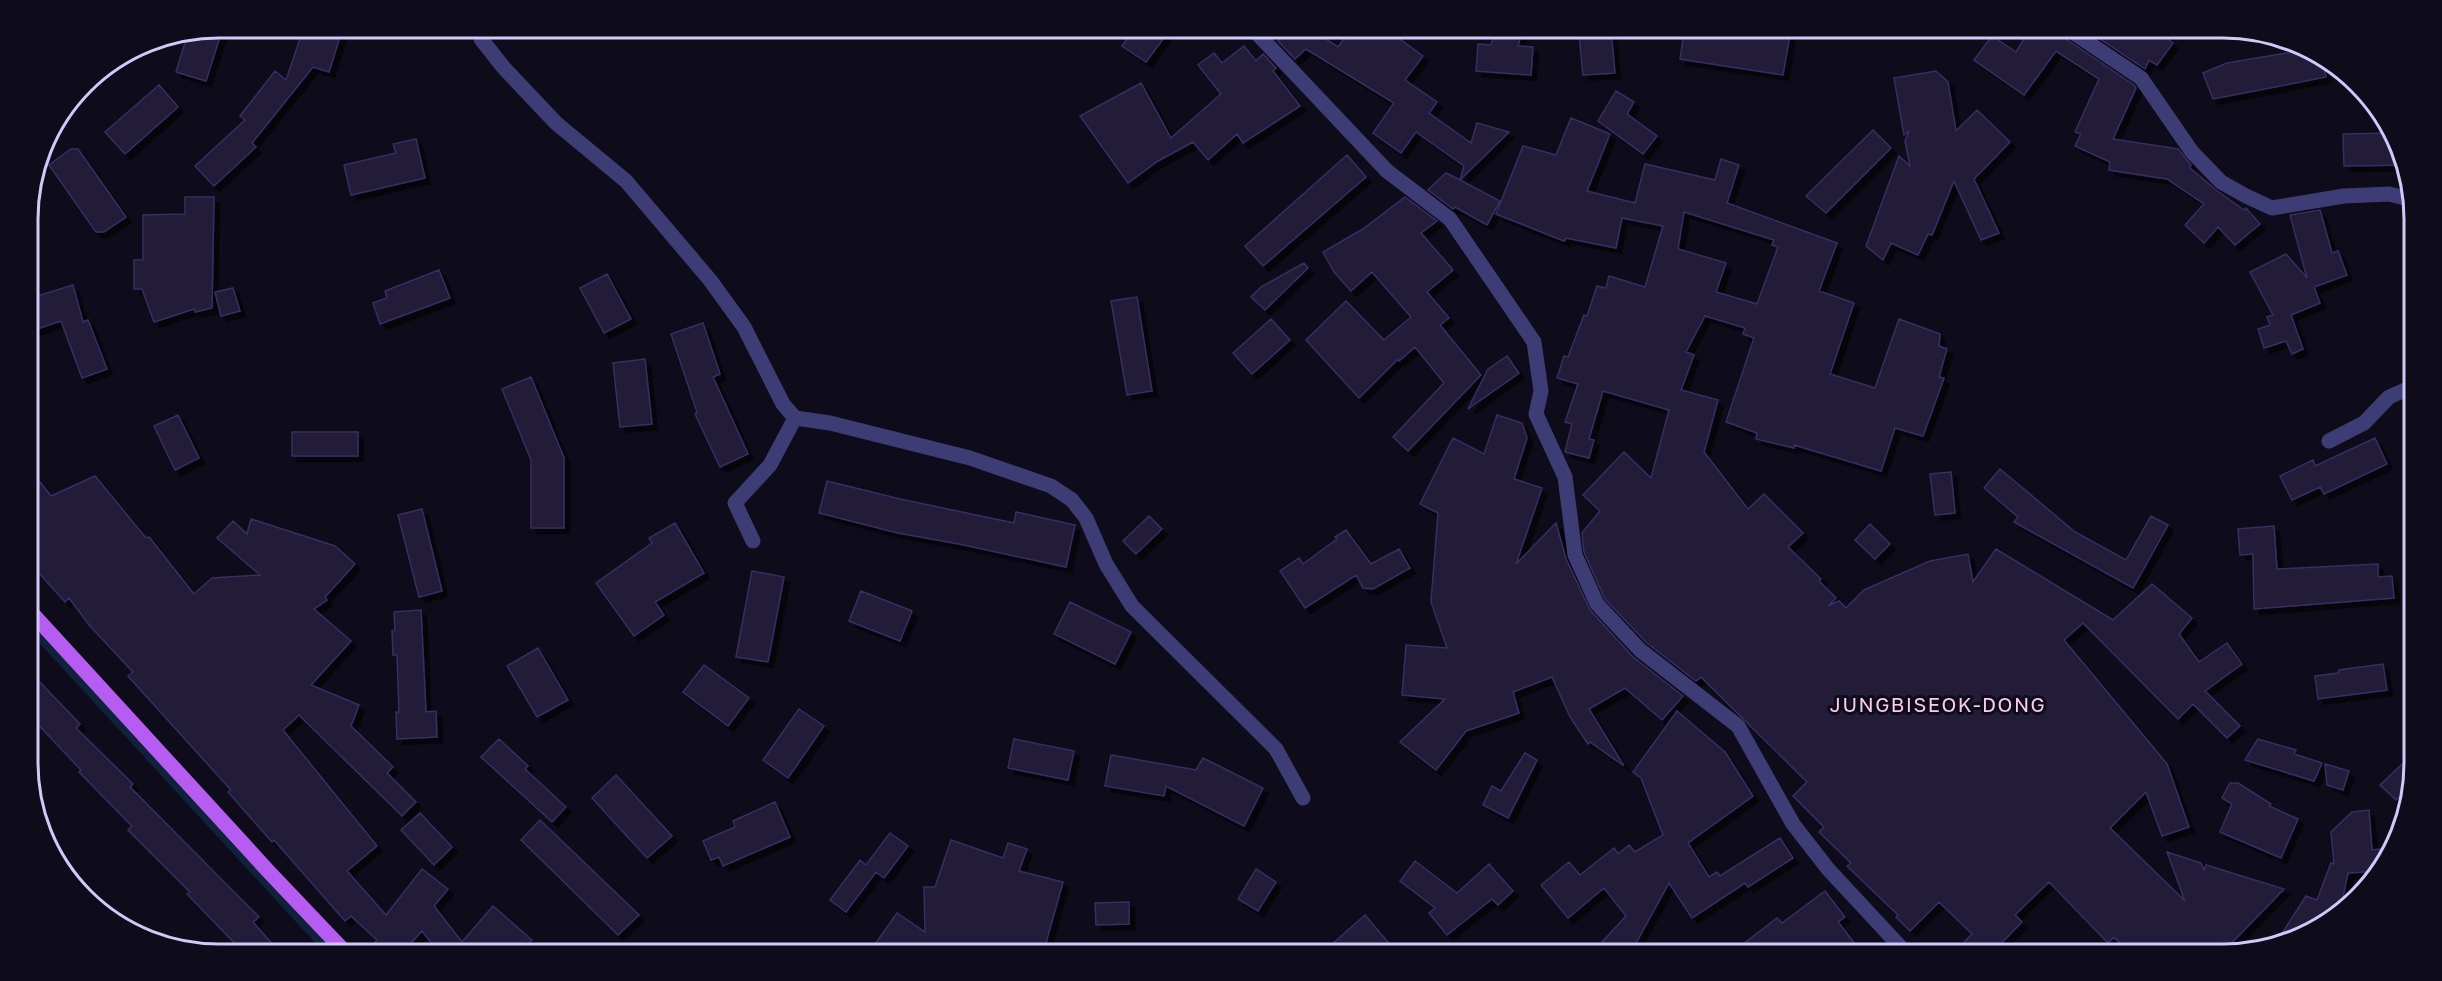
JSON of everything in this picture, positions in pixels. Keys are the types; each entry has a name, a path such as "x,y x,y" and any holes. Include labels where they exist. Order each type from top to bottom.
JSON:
{"main road":[{"path":"38,620 337,944"}],"street":[{"path":"481,38 504,68 556,123 626,182 710,280 744,327 783,404 795,418 830,423 970,458 1052,486 1072,500 1086,518 1106,564 1132,606 1276,749 1303,798"},
{"path":"1261,38 1387,171 1450,219 1534,342 1541,391 1536,414 1565,477 1575,555 1597,603 1640,650 1738,726 1793,824 1828,869 1897,943"},
{"path":"2081,38 2141,78 2193,152 2221,182 2246,196 2272,207 2344,196 2389,194 2403,198"},
{"path":"2329,441 2364,423 2389,398 2404,391"},
{"path":"753,541 735,503 770,465 795,418"}],"building":[{"path":"220,38 206,81 176,72 186,41"},
{"path":"300,38 340,38 329,72 313,67 252,143 256,147 214,186 195,166 245,120 240,116 275,71 286,80"},
{"path":"1127,38 1164,38 1146,62 1122,46"},
{"path":"1281,38 1324,38 1338,47 1345,38 1398,38 1423,56 1405,80 1437,102 1429,113 1471,143 1477,123 1509,132 1460,180 1464,166 1416,132 1401,153 1373,133 1394,103 1306,49 1295,59 1278,41"},
{"path":"1493,38 1520,38 1518,46 1533,47 1531,75 1476,71 1478,44 1491,45"},
{"path":"1579,38 1612,38 1615,73 1583,75"},
{"path":"1683,38 1789,38 1783,75 1680,59"},
{"path":"1990,38 1995,38 2016,52 2024,38 2064,38 2134,85 2136,88 2113,139 2178,149 2191,165 2190,168 2244,210 2246,208 2260,224 2235,245 2218,227 2204,243 2185,225 2204,204 2167,179 2109,170 2110,162 2075,146 2081,134 2075,132 2099,79 2056,51 2024,95 1974,60"},
{"path":"2098,38 2166,38 2173,43 2157,65 2149,60 2145,69"},
{"path":"1244,46 1256,61 1263,54 1276,68 1273,71 1300,106 1243,143 1237,134 1208,160 1193,142 1158,161 1128,183 1080,116 1141,83 1171,138 1221,94 1198,65 1214,53 1222,63"},
{"path":"2293,52 2324,68 2326,77 2213,99 2203,73 2227,63"},
{"path":"1936,71 1948,82 1956,131 1977,110 2010,142 1974,179 1999,233 1981,240 1954,181 1932,235 1928,234 1918,255 1891,243 1883,260 1866,246 1899,156 1910,166 1905,141 1909,131 1904,135 1894,78"},
{"path":"159,85 178,107 125,154 105,132"},
{"path":"1616,91 1634,102 1627,114 1657,136 1643,154 1598,121"},
{"path":"1571,118 1610,134 1587,191 1635,203 1645,164 1715,180 1721,159 1739,165 1727,203 1837,243 1819,291 1854,303 1830,374 1875,388 1899,319 1940,334 1939,346 1947,349 1939,377 1944,378 1923,436 1895,428 1881,471 1794,445 1794,448 1756,439 1757,433 1726,422 1754,338 1743,334 1745,328 1705,316 1686,352 1694,355 1681,390 1718,400 1704,452 1748,509 1764,494 1803,533 1788,547 1821,579 1819,581 1836,598 1828,606 1839,601 1846,608 1864,590 1930,561 1968,554 1973,582 1996,549 2113,620 2152,584 2192,618 2179,634 2199,662 2227,643 2242,664 2205,691 2240,726 2227,738 2193,704 2178,719 2083,623 2064,640 2167,764 2189,827 2162,836 2146,792 2110,828 2185,901 2167,852 2201,863 2204,870 2206,865 2284,889 2232,943 2120,943 2114,937 2108,943 2049,882 2015,915 2022,922 2002,943 1963,943 1972,934 1939,902 1910,931 1896,917 1898,915 1847,866 1851,863 1819,832 1824,827 1793,796 1807,782 1701,677 1696,681 1647,643 1605,599 1584,552 1582,533 1600,511 1583,495 1624,452 1651,478 1669,410 1603,391 1589,439 1594,440 1589,458 1565,452 1572,424 1565,422 1578,384 1557,378 1564,356 1568,357 1584,315 1587,316 1597,286 1606,288 1609,276 1645,287 1663,226 1622,218 1616,248 1566,238 1564,241 1496,214 1523,146 1556,155","holes":["1684,212 1774,240 1772,245 1778,247 1757,304 1716,292 1726,263 1678,249"]},
{"path":"1873,130 1891,148 1826,213 1806,196"},
{"path":"2383,133 2396,165 2344,166 2343,134"},
{"path":"416,139 425,178 351,195 344,165 396,153 393,144"},
{"path":"71,149 78,149 126,217 104,232 96,232 49,165"},
{"path":"1347,155 1366,177 1263,266 1245,246"},
{"path":"1446,173 1500,201 1487,225 1455,207 1453,209 1428,190"},
{"path":"185,197 214,197 212,308 195,312 194,309 154,322 142,289 134,289 134,260 143,260 143,215 185,214"},
{"path":"1405,197 1437,221 1421,233 1453,270 1427,292 1449,318 1440,325 1481,375 1408,451 1393,437 1444,383 1415,347 1399,361 1398,359 1359,398 1306,340 1346,301 1384,340 1411,317 1372,272 1351,291 1334,272 1323,252 1363,229"},
{"path":"2320,210 2332,253 2338,251 2347,275 2314,287 2320,303 2291,315 2303,349 2292,354 2286,341 2264,348 2258,329 2270,325 2267,317 2273,315 2250,272 2286,254 2307,278 2290,215"},
{"path":"1304,263 1308,268 1265,310 1251,297 1261,287"},
{"path":"439,270 450,298 380,324 373,303 387,298 385,291"},
{"path":"607,274 631,319 604,333 580,288"},
{"path":"73,285 83,322 88,320 107,369 82,378 61,321 38,329 38,296"},
{"path":"233,288 240,311 221,316 215,292"},
{"path":"1137,297 1152,391 1127,395 1111,301"},
{"path":"1271,319 1290,340 1252,374 1233,353"},
{"path":"703,323 720,374 713,377 748,454 720,467 695,414 697,412 671,334"},
{"path":"1507,356 1519,373 1468,409 1488,369"},
{"path":"645,359 652,424 620,427 613,363"},
{"path":"531,377 564,458 564,528 531,528 531,460 502,389"},
{"path":"178,415 199,458 175,470 154,426"},
{"path":"1497,415 1522,423 1527,438 1514,479 1542,488 1516,564 1556,523 1566,559 1590,610 1633,657 1683,696 1662,720 1625,688 1589,709 1624,766 1590,742 1588,744 1570,717 1552,677 1513,692 1519,713 1466,731 1436,770 1400,742 1445,699 1402,695 1406,645 1447,648 1431,602 1438,513 1420,504 1453,438 1484,454"},
{"path":"292,432 358,432 358,456 292,456"},
{"path":"2375,438 2387,464 2324,494 2320,487 2292,500 2280,476 2313,460 2315,466"},
{"path":"2000,469 2075,532 2126,560 2151,516 2168,525 2133,588 2014,522 2018,517 1984,488"},
{"path":"1951,472 1955,513 1935,515 1930,474"},
{"path":"95,476 146,538 149,537 194,594 212,578 260,575 217,538 233,521 247,534 251,519 335,546 355,564 325,597 327,600 314,609 351,641 311,685 359,705 351,726 393,767 387,773 416,802 402,816 299,715 283,730 377,846 347,871 386,915 422,869 448,889 434,906 462,942 493,906 532,940 529,944 432,944 422,931 410,944 374,944 377,940 351,916 345,921 274,840 272,842 228,792 231,790 128,676 133,672 90,626 69,598 65,602 38,572 38,479 51,496"},
{"path":"827,481 1014,523 1016,512 1075,525 1066,567 898,533 819,513"},
{"path":"422,509 442,591 419,597 398,515"},
{"path":"1149,516 1162,529 1136,554 1123,541"},
{"path":"675,523 704,573 655,602 664,615 634,636 596,583 652,543 649,538"},
{"path":"1870,524 1890,544 1875,559 1855,540"},
{"path":"2274,526 2277,569 2378,564 2378,577 2392,576 2394,598 2254,609 2253,554 2240,555 2238,529"},
{"path":"1346,530 1371,564 1399,549 1410,568 1373,589 1363,588 1356,575 1305,608 1280,571 1299,558 1303,564"},
{"path":"752,571 784,577 768,662 736,657"},
{"path":"861,591 912,611 900,641 849,621"},
{"path":"1070,602 1131,632 1115,664 1054,634"},
{"path":"421,610 426,712 436,711 437,737 397,739 396,712 399,712 397,655 393,655 394,612"},
{"path":"538,648 568,700 537,717 507,666"},
{"path":"2383,664 2387,690 2318,699 2315,676"},
{"path":"704,665 749,698 728,726 683,692"},
{"path":"38,680 80,724 76,728 133,784 130,787 259,917 253,922 272,944 235,944 187,894 190,892 128,830 132,826 79,772 81,770 38,724"},
{"path":"799,709 824,726 788,778 763,760"},
{"path":"1677,711 1725,752 1753,796 1688,843 1709,877 1717,872 1720,876 1780,838 1793,858 1748,887 1745,883 1692,918 1669,883 1636,943 1601,943 1626,916 1604,888 1568,918 1541,885 1569,862 1580,875 1614,848 1618,854 1629,845 1635,852 1663,835 1641,778 1633,772"},
{"path":"499,739 528,766 525,769 566,807 552,822 481,757"},
{"path":"1014,739 1074,751 1068,780 1008,768"},
{"path":"2258,739 2296,750 2294,754 2322,763 2314,781 2245,760"},
{"path":"1525,753 1537,760 1508,818 1483,805 1492,786 1501,791"},
{"path":"1111,755 1196,770 1203,758 1263,788 1244,826 1166,786 1164,796 1105,786"},
{"path":"2404,762 2401,795 2396,800 2380,785"},
{"path":"2325,764 2349,771 2343,790 2327,785"},
{"path":"616,775 672,836 647,858 592,798"},
{"path":"2230,783 2238,783 2271,804 2269,806 2298,819 2281,858 2220,832 2232,804 2222,798"},
{"path":"775,802 790,837 723,866 719,857 711,860 703,841 735,827 733,821"},
{"path":"2369,810 2372,850 2382,849 2374,863 2368,872 2348,873 2342,900 2334,906 2303,925 2282,934 2306,896 2317,900 2331,863 2334,864 2331,832 2352,812"},
{"path":"420,813 452,847 434,865 401,830"},
{"path":"540,820 639,915 618,935 521,840"},
{"path":"890,833 908,846 884,878 876,872 846,912 830,900 860,860 866,865"},
{"path":"951,840 1003,858 1008,843 1027,849 1019,871 1063,882 1046,944 875,944 897,913 925,932 924,887 935,887"},
{"path":"1415,861 1457,893 1489,864 1513,891 1498,905 1492,899 1447,935 1429,913 1435,908 1400,881"},
{"path":"1256,869 1276,882 1258,911 1238,899"},
{"path":"1825,891 1845,917 1838,922 1855,943 1744,943 1777,918 1782,923"},
{"path":"1129,902 1129,924 1096,925 1095,903"},
{"path":"1365,915 1389,943 1333,943"}],"waterway":[{"path":"38,636 322,944"}],"district":[{"name":"JUNGBISEOK-DONG","path":"1938,705"}]}
